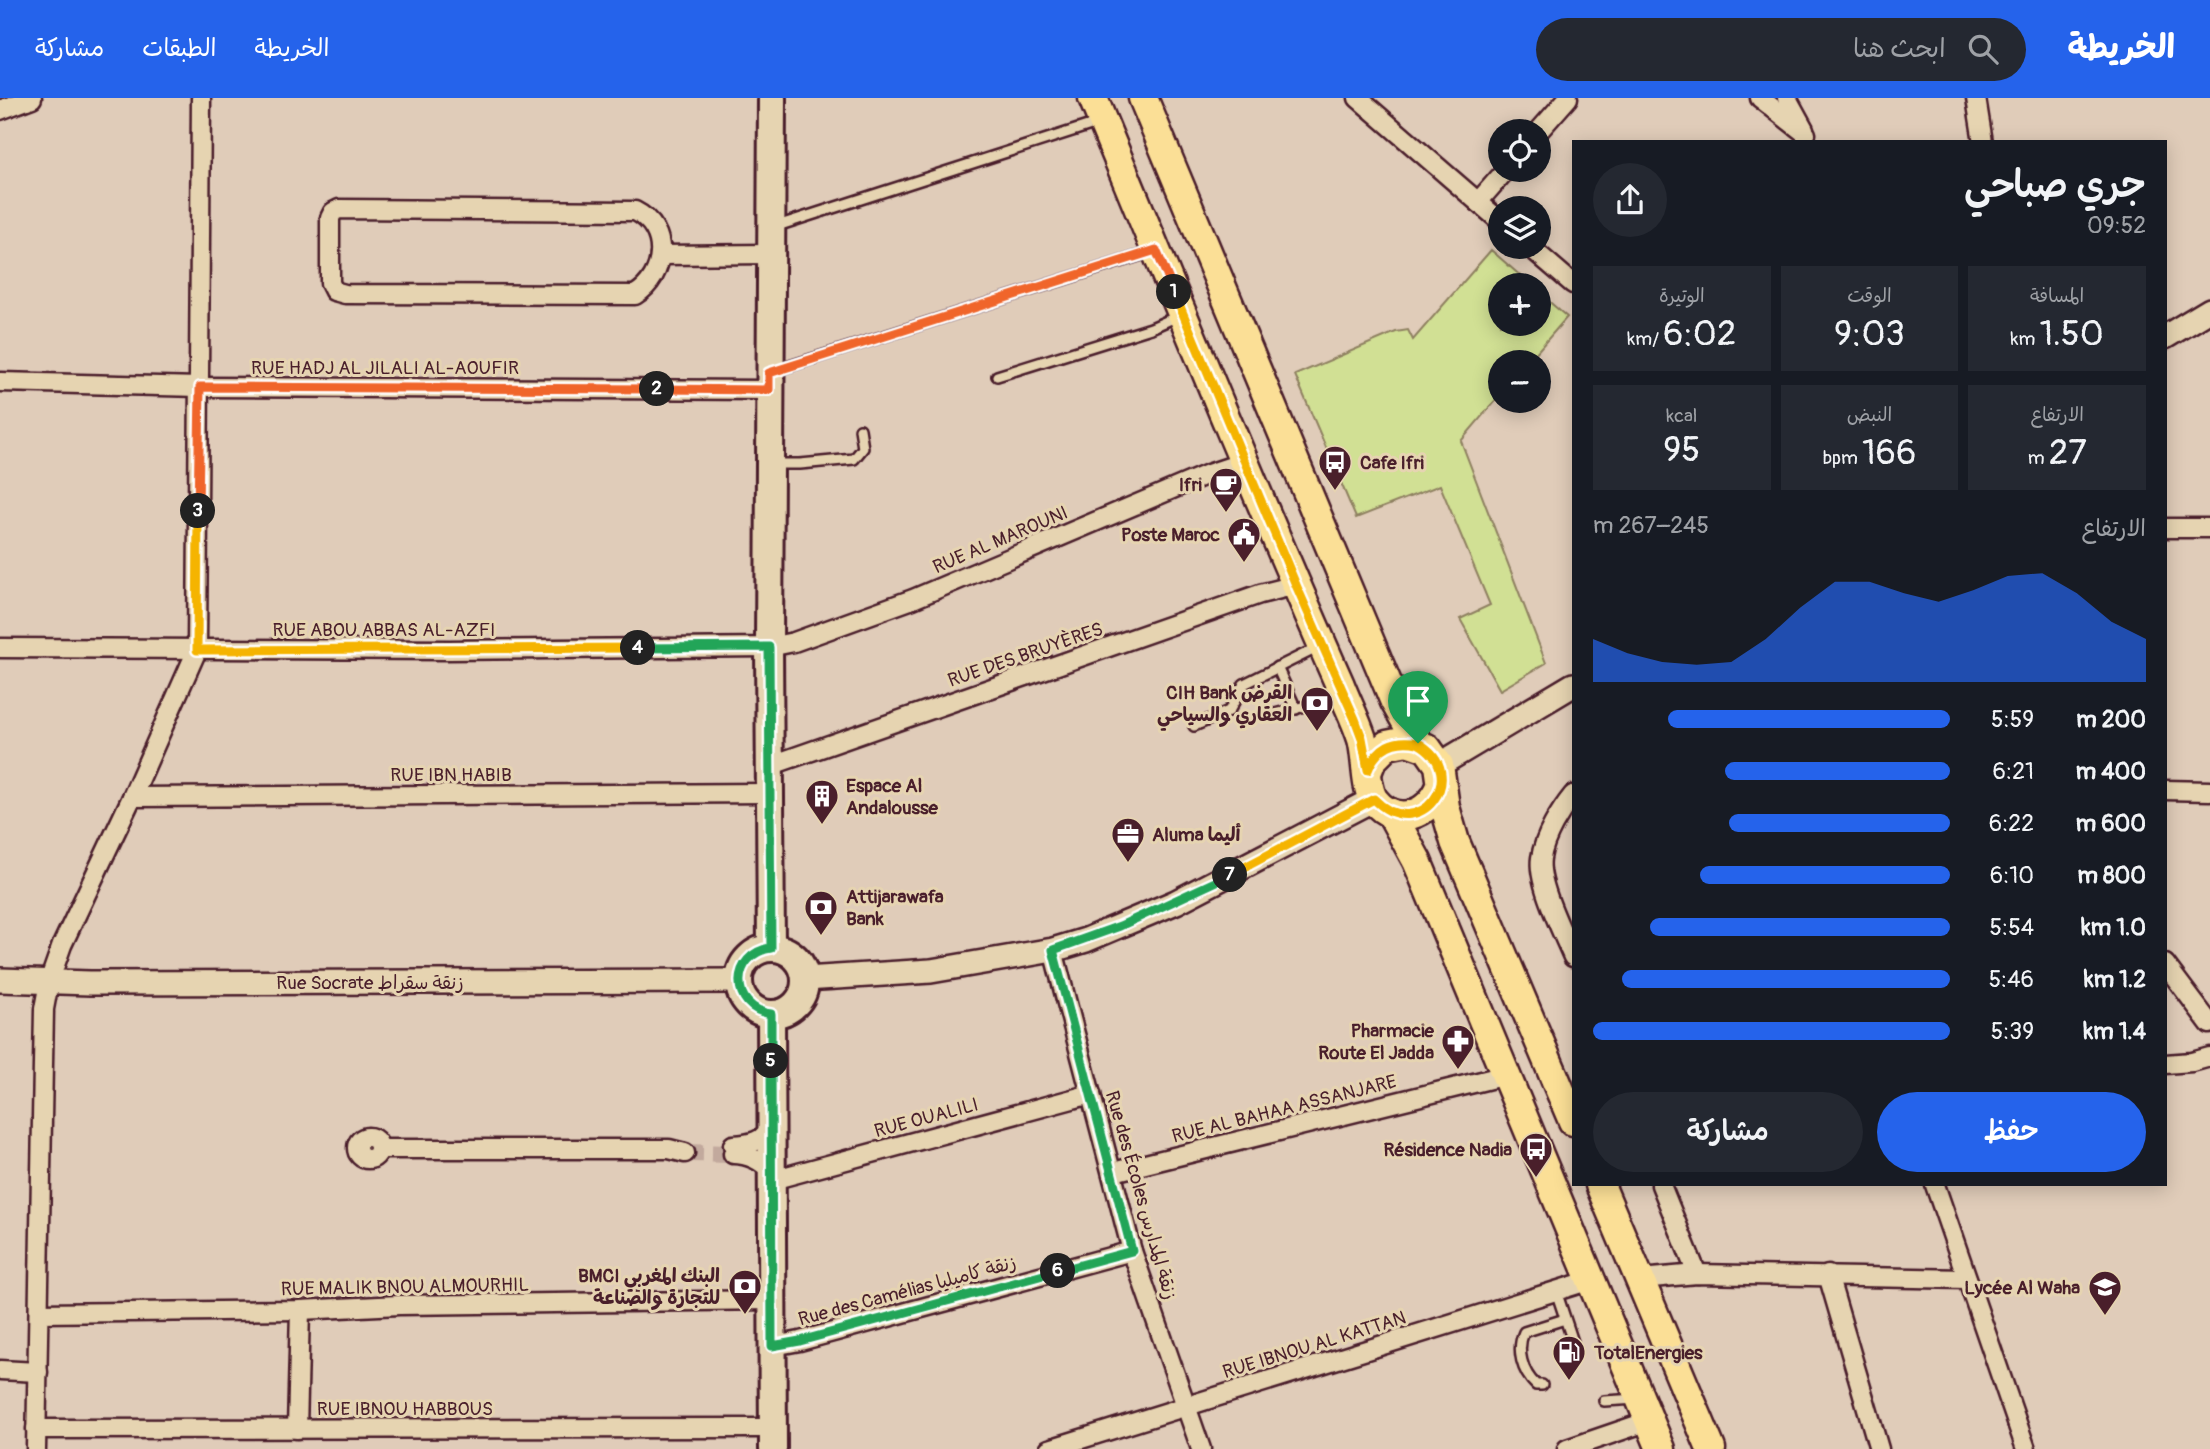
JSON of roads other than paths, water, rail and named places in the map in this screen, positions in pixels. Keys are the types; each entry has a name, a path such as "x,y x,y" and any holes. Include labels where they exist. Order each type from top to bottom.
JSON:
{"main road":[{"path":"771,948 769,381 772,98"},
{"path":"1143,98 1395,702 1418,743"},
{"path":"1098,110 1362,738 1369,791 1382,806 1417,861 1661,1449"},
{"path":"1368,770 1378,751 1397,741 1418,743 1427,748 1440,775 1455,842 1565,1081 1572,1116"},
{"path":"1382,806 1400,815 1422,811 1437,796 1440,775"},
{"path":"771,948 786,951 794,957 803,969 805,979 804,990 796,1004 787,1011 771,1014 757,1010 749,1004 741,991 741,971 749,958 757,952 771,948"},
{"path":"771,1014 773,1439"},
{"path":"1600,1186 1711,1449"}],"street":[{"path":"0,110 32,98"},
{"path":"36,1449 44,1009 49,982 62,945 197,650 201,98"},
{"path":"1358,98 1488,211"},
{"path":"1549,119 1568,98"},
{"path":"1760,98 1810,138"},
{"path":"1787,98 1810,138"},
{"path":"1976,98 1983,140"},
{"path":"1478,202 1496,182"},
{"path":"340,209 635,211 654,225 660,255 652,281 635,295 345,294 334,291 330,283 330,218 333,212 340,209"},
{"path":"660,255 770,241"},
{"path":"1544,259 1572,283"},
{"path":"2167,336 2210,310"},
{"name":"RUE HADJ AL JILALI AL-AOUFIR","path":"0,382 200,387 769,381"},
{"name":"RUE AL MAROUNI","path":"769,647 794,642 913,599 1208,474 1244,462"},
{"path":"2167,528 2210,528"},
{"name":"RUE DES BRUYÈRES","path":"769,766 1261,594 1296,585"},
{"name":"RUE ABOU ABBAS AL-AZFI","path":"0,648 197,650 769,647"},
{"path":"1440,775 1572,686"},
{"path":"2167,790 2210,791"},
{"name":"RUE IBN HABIB","path":"132,797 769,793"},
{"path":"1572,797 1552,830 1541,858 1542,879 1572,954"},
{"path":"805,979 931,971 1053,950 1086,940 1176,902 1382,806"},
{"name":"Rue des Écoles زنقة المدارس","path":"1053,950 1132,1251 1201,1449"},
{"path":"2167,967 2210,1024"},
{"name":"Rue Socrate زنقة سقراط","path":"0,981 740,981"},
{"path":"2167,1064 2210,1058"},
{"name":"RUE AL BAHAA ASSANJARE","path":"1112,1172 1506,1075"},
{"name":"RUE OUALILI","path":"772,1177 1091,1094"},
{"path":"772,1123 756,1143 733,1149 766,1167 772,1177"},
{"path":"380,1149 680,1149"},
{"path":"1661,1186 1697,1274"},
{"path":"1935,1186 2026,1449"},
{"name":"Rue des Camélias زنقة كاميليا","path":"772,1346 813,1338 1132,1251"},
{"path":"1640,1279 1697,1274 1968,1279"},
{"path":"1828,1275 1879,1449"},
{"name":"RUE IBNOU AL KATTAN","path":"1049,1449 1591,1280"},
{"name":"RUE MALIK BNOU ALMOURHIL","path":"39,1313 773,1300"},
{"path":"297,1429 300,1310"},
{"path":"0,1370 38,1372"},
{"path":"1567,1449 1644,1410"},
{"name":"RUE IBNOU HABBOUS","path":"36,1429 297,1429 773,1439"}],"lane":[{"path":"770,241 1098,110"},
{"path":"769,381 1156,250"},
{"path":"997,376 1151,328 1183,314"},
{"path":"770,464 854,459 863,447 860,429"},
{"path":"1194,726 1229,711 1244,684 1322,645"},
{"path":"1278,667 1296,709"},
{"path":"1271,715 1344,696"},
{"path":"1556,1291 1573,1342"},
{"path":"1542,1385 1536,1385 1529,1379 1519,1353 1520,1341 1524,1332 1565,1319"},
{"path":"1604,1401 1644,1410"}],"tunnel":[{"path":"685,1153 733,1154"}],"place":[{"name":"Cafe Ifri","path":"1335,492"},
{"name":"Ifri","path":"1226,514"},
{"name":"Poste Maroc","path":"1244,564"},
{"name":"CIH Bank القرض العقاري والسياحي","path":"1317,733"},
{"name":"Espace Al Andalousse","path":"822,826"},
{"name":"Aluma أليما","path":"1128,864"},
{"name":"Attijarawafa Bank","path":"821,937"},
{"name":"Pharmacie Route El Jadda","path":"1458,1071"},
{"name":"Résidence Nadia","path":"1536,1179"},
{"name":"BMCI البنك المغربي للتجارة والصناعة","path":"745,1316"},
{"name":"Lycée Al Waha","path":"2105,1317"},
{"name":"TotalEnergies","path":"1569,1382"}]}
